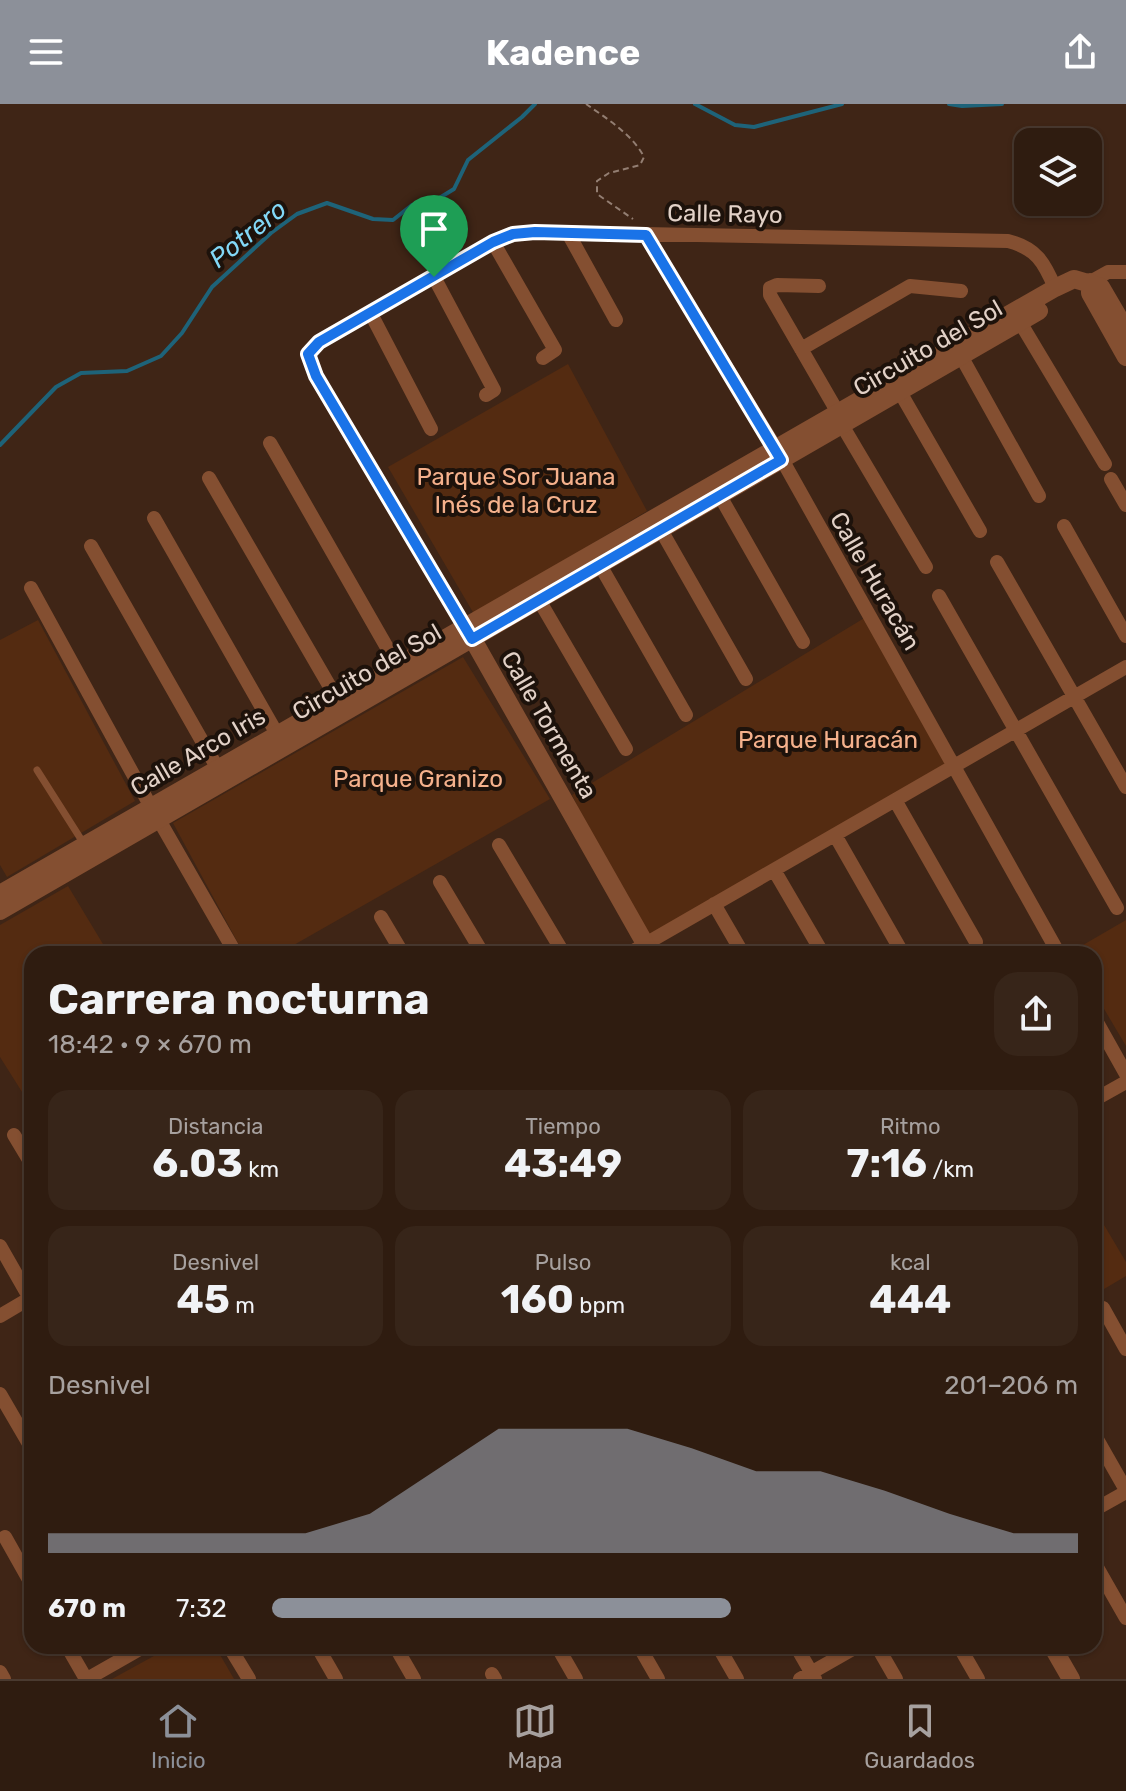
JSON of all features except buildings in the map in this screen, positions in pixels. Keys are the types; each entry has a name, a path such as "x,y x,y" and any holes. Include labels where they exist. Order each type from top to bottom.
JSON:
{"street":[{"path":"568,233 616,320"},
{"name":"Calle Rayo","path":"308,354 319,342 370,312 493,242 513,234 1008,241 1025,245 1038,254 1055,288"},
{"name":"Calle Huracán","path":"646,235 778,454 1055,946"},
{"path":"493,242 555,350 543,358"},
{"path":"1090,282 1108,272 1126,272"},
{"path":"434,277 494,390 486,395"},
{"name":"Calle Arco Iris","path":"0,894 49,874 85,846 155,813 218,769 337,699 397,665 469,632 778,454 1055,288 1074,279 1090,282"},
{"path":"1090,282 1101,287 1126,330"},
{"path":"1090,282 1090,293 1126,357"},
{"name":"Circuito del Sol","path":"839,418 900,392 1090,282"},
{"path":"819,286 777,285 770,288 770,295 926,567"},
{"path":"801,349 910,286 961,291"},
{"path":"370,312 431,429"},
{"path":"1020,322 1105,464"},
{"name":"Calle Tormenta","path":"308,354 316,376 469,632 646,946"},
{"path":"961,356 1039,496"},
{"path":"900,392 980,531"},
{"path":"270,443 397,665"},
{"name":"Circuito del Sol","path":"0,911 49,874 469,632 539,600 661,530 720,496 778,454"},
{"path":"209,478 337,699"},
{"path":"1111,479 1126,505"},
{"path":"720,496 803,642"},
{"path":"154,518 277,734"},
{"path":"1064,526 1126,636"},
{"path":"661,530 746,679"},
{"path":"91,546 218,769"},
{"path":"997,562 1126,787"},
{"path":"600,565 686,715"},
{"path":"31,588 231,946"},
{"path":"939,596 1117,908"},
{"path":"539,600 626,749"},
{"path":"652,946 714,904 1126,667"},
{"path":"895,800 976,942"},
{"path":"835,835 898,946"},
{"path":"499,845 559,946"},
{"path":"774,870 818,946"},
{"path":"440,882 478,946"},
{"path":"714,904 738,946"},
{"path":"381,917 398,946"},
{"path":"1102,1031 1126,1074"},
{"path":"1102,1096 1126,1082"},
{"path":"14,1135 24,1152"},
{"path":"0,1246 24,1287"},
{"path":"0,1316 24,1303"},
{"path":"1103,1308 1126,1349"},
{"path":"0,1394 24,1435"},
{"path":"1102,1448 1126,1491 1102,1505"},
{"path":"5,1537 24,1571"},
{"path":"1102,1576 1126,1618"},
{"path":"72,1654 86,1679 131,1654"},
{"path":"234,1654 249,1679"},
{"path":"322,1654 336,1679"},
{"path":"400,1654 414,1679"},
{"path":"562,1654 576,1679"},
{"path":"644,1654 658,1679"},
{"path":"723,1654 737,1679"},
{"path":"799,1654 809,1677 845,1654"},
{"path":"882,1654 896,1679"},
{"path":"964,1654 978,1679"},
{"path":"1057,1654 1071,1679"},
{"path":"0,1672 4,1679"}],"lane":[{"path":"37,770 85,846"}],"path":[{"path":"586,104 612,122 644,157 640,165 609,173 597,181 597,194 633,219 637,229 646,235"}],"green space":[{"name":"Parque Sor Juana Inés de la Cruz","path":"568,364 647,511 474,614 388,467"},
{"name":"Parque Huracán","path":"866,617 955,765 645,944 572,795"},
{"path":"38,620 135,801 7,877 0,865 0,640"},
{"name":"Parque Granizo","path":"463,657 550,799 292,946 240,946 173,823"},
{"path":"68,886 104,946 24,946 24,1095 0,1057 0,925"},
{"path":"1126,920 1126,1046 1102,1006 1102,946 1081,946"},
{"path":"1102,1222 1126,1262 1126,1276 1102,1290"},
{"path":"157,1654 220,1654 234,1679 112,1679"}],"waterway":[{"name":"Potrero","path":"0,445 56,387 81,373 127,371 161,356 182,333 212,287 271,233 297,214 327,203 373,219 393,220 412,205 436,200 454,189 468,160 535,104"},
{"name":"Potrero","path":"695,104 735,125 754,127 842,104"},
{"name":"Potrero","path":"949,104 1002,104"}],"route":[{"path":"513,234 646,235 781,460 472,639 316,376 308,354 319,342 434,277 493,242 513,234"}]}
